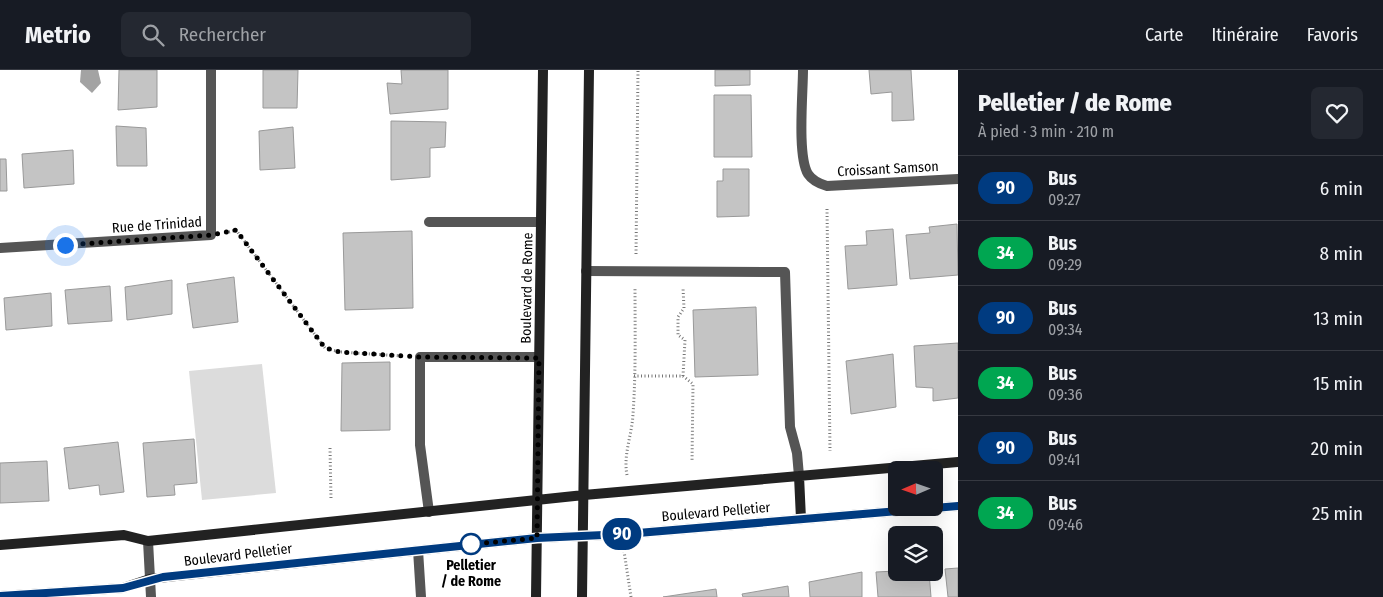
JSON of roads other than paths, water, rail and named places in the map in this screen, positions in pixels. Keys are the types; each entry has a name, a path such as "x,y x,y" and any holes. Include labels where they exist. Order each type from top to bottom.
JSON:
{"street":[{"name":"Rue de Trinidad","path":"0,248 211,235 211,70"},
{"name":"Boulevard de Rome","path":"536,597 543,70"},
{"path":"582,597 589,70"},
{"name":"Croissant Samson","path":"803,70 803,161 809,175 820,183 827,186 958,179"},
{"path":"429,222 541,222"},
{"path":"586,271 785,272 790,427 798,453 801,519"},
{"path":"428,512 420,445 420,357 539,358"},
{"name":"Boulevard Pelletier","path":"0,545 124,535 148,542 584,495 958,462"},
{"name":"Boulevard Pelletier","path":"0,596 123,588 150,579 537,538 958,506"},
{"path":"148,542 151,597"},
{"path":"418,550 421,597"}],"place":[{"name":"Pelletier / de Rome","path":"471,544"}]}
